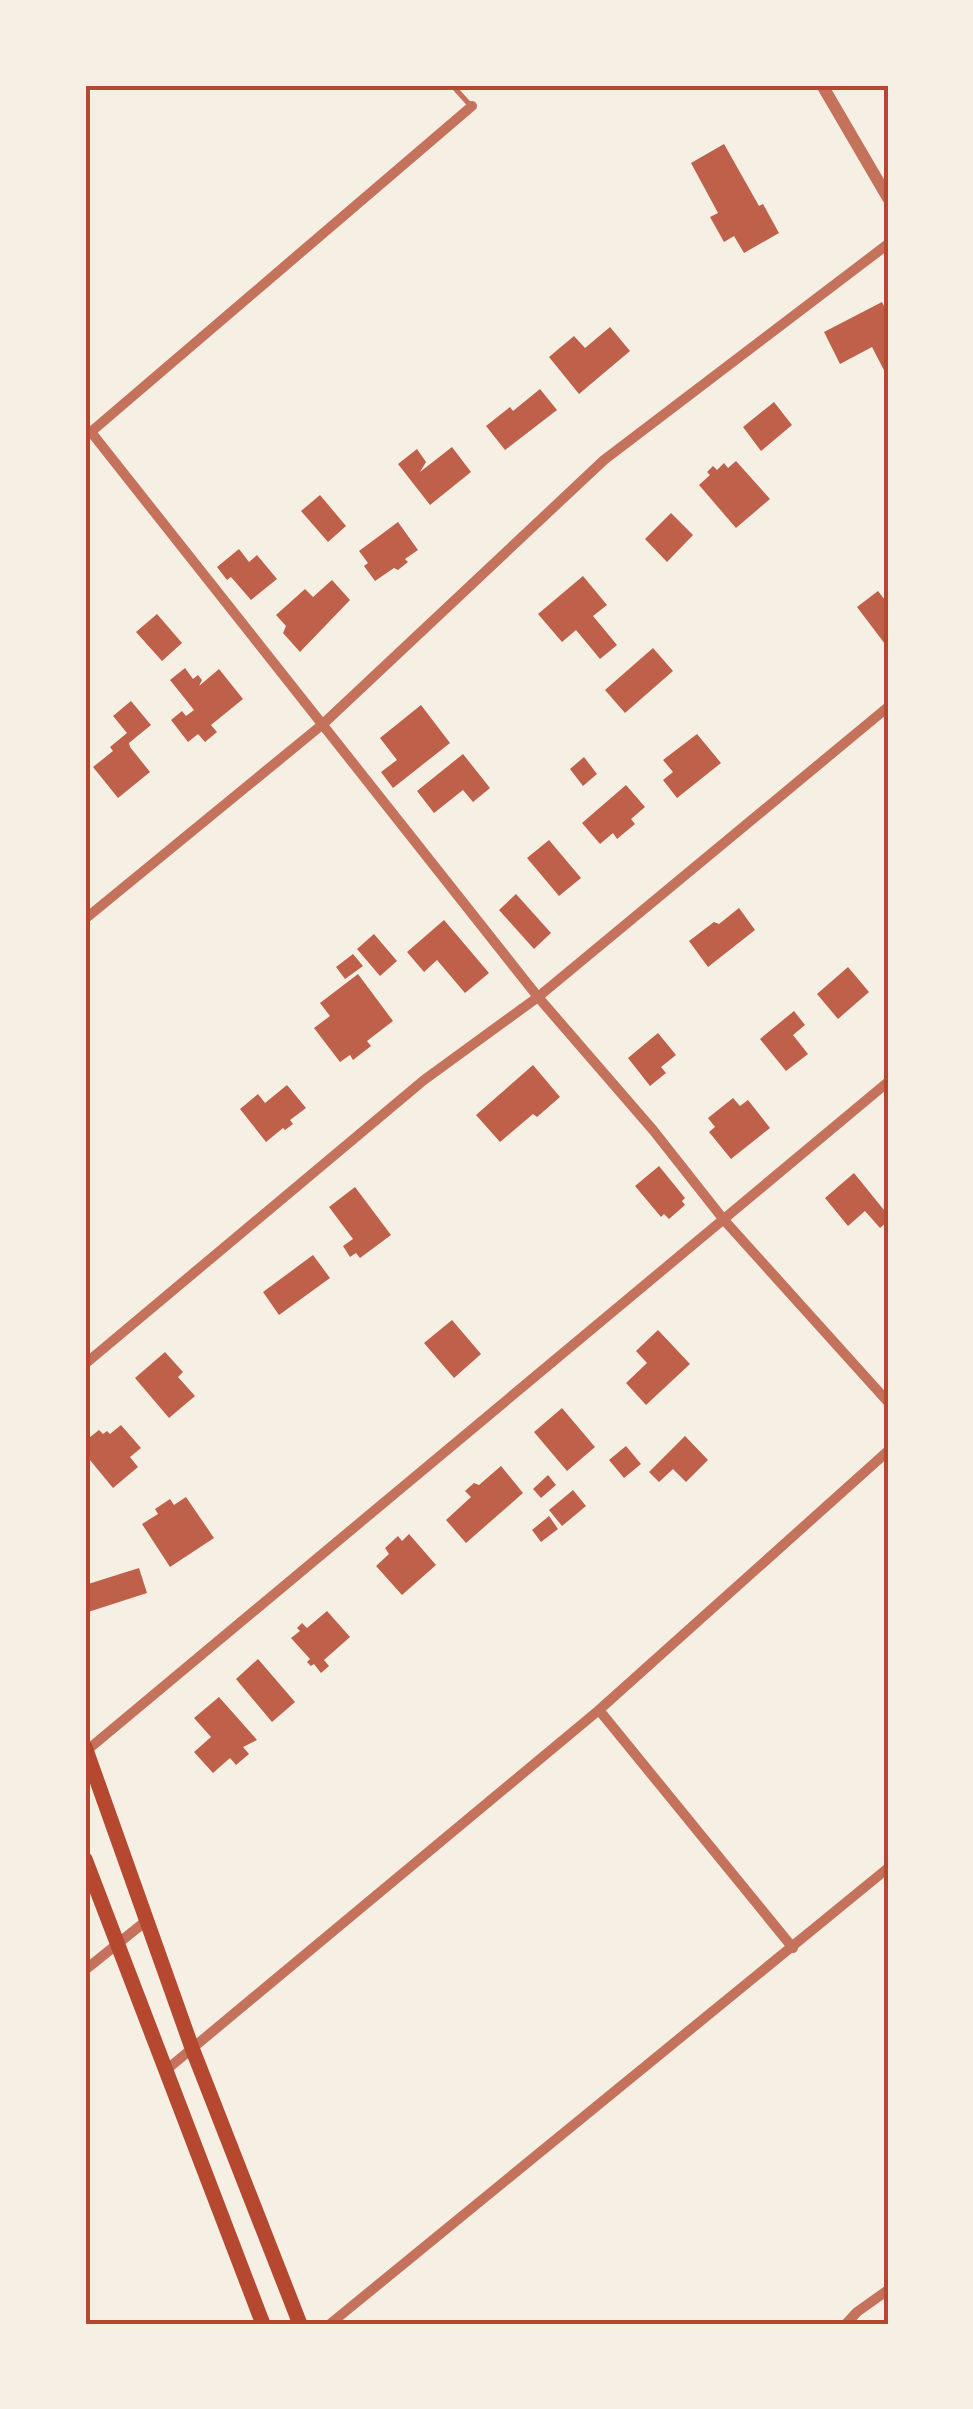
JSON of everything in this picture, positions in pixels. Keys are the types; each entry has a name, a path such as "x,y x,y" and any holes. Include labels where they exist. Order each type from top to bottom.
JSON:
{"main road":[{"path":"85,1750 192,2048 300,2324"},
{"path":"85,1859 263,2324"}],"street":[{"path":"822,85 888,198"},
{"path":"472,106 88,435 538,997 653,1130 724,1220 888,1402"},
{"path":"85,919 323,724 604,460 888,244"},
{"path":"85,1364 424,1080 538,997 888,707"},
{"path":"85,1750 888,1082"},
{"path":"166,2071 599,1710 888,1451"},
{"path":"599,1710 793,1948"},
{"path":"330,2324 888,1868"},
{"path":"85,1970 146,1921"},
{"path":"846,2324 888,2290"}],"lane":[{"path":"452,85 472,106"}],"building":[{"path":"724,144 779,233 744,253 734,236 724,242 710,217 718,213 691,163"},
{"path":"882,302 888,309 888,378 872,347 840,364 824,332"},
{"path":"610,327 630,351 579,394 549,357 574,336 585,348"},
{"path":"540,389 557,410 505,450 486,426"},
{"path":"774,402 792,425 761,451 743,427"},
{"path":"452,447 471,472 430,505 398,464 417,449 426,462 420,472"},
{"path":"736,461 770,499 736,528 699,485 713,466 717,470 724,463 728,468"},
{"path":"320,495 346,526 328,542 301,511"},
{"path":"671,513 693,535 667,562 645,539"},
{"path":"398,522 418,550 398,570 394,568 375,581 359,551"},
{"path":"239,549 249,562 257,555 277,579 251,600 217,567"},
{"path":"583,576 607,605 593,616 617,645 600,659 576,630 562,642 538,614"},
{"path":"332,580 350,600 300,652 283,633 286,626 276,615 305,589 313,597"},
{"path":"878,591 888,604 888,648 857,607"},
{"path":"157,614 182,643 162,661 136,632"},
{"path":"653,648 673,671 625,713 605,690"},
{"path":"185,668 193,679 198,675 202,680 199,686 219,669 243,699 211,725 217,732 205,742 198,734 188,742 171,720 182,711 186,716 194,710 170,680"},
{"path":"131,701 151,725 129,743 150,772 118,798 93,767 127,733 113,716"},
{"path":"421,705 450,743 393,788 381,772 397,760 380,738"},
{"path":"697,734 721,763 677,798 663,780 673,772 663,760"},
{"path":"463,754 490,788 473,802 463,790 434,813 417,791"},
{"path":"584,757 597,774 583,786 570,769"},
{"path":"626,785 645,807 631,819 635,824 617,839 613,833 600,844 582,823"},
{"path":"549,840 581,878 559,896 527,858"},
{"path":"516,894 551,933 534,949 499,910"},
{"path":"739,908 755,930 708,967 689,941"},
{"path":"444,920 489,973 465,993 437,960 424,972 407,952"},
{"path":"374,934 397,961 380,976 357,949"},
{"path":"353,954 363,966 345,979 336,967"},
{"path":"848,967 869,992 838,1019 817,994"},
{"path":"358,974 393,1021 367,1041 371,1046 353,1060 350,1055 340,1062 314,1028 330,1016 320,1003"},
{"path":"794,1011 805,1025 793,1035 808,1054 786,1071 760,1039"},
{"path":"658,1033 676,1055 661,1067 666,1073 650,1086 628,1058"},
{"path":"533,1065 560,1097 500,1142 476,1115"},
{"path":"287,1085 306,1108 290,1120 293,1124 266,1142 240,1109 258,1094 265,1103"},
{"path":"733,1098 740,1106 748,1100 770,1128 731,1159 709,1132 715,1127 708,1118"},
{"path":"659,1166 685,1198 685,1205 669,1219 664,1214 661,1217 635,1186"},
{"path":"854,1173 888,1215 888,1221 880,1228 865,1211 848,1226 825,1198"},
{"path":"355,1187 391,1235 360,1258 356,1253 350,1257 343,1246 353,1239 329,1207"},
{"path":"313,1255 330,1278 279,1315 263,1292"},
{"path":"452,1320 481,1354 454,1378 424,1343"},
{"path":"658,1330 690,1364 646,1405 626,1383 647,1363 636,1351"},
{"path":"165,1352 183,1372 178,1377 195,1396 169,1418 135,1378"},
{"path":"562,1408 595,1447 567,1471 534,1432"},
{"path":"121,1425 141,1448 130,1457 138,1467 113,1488 85,1454 85,1441 99,1430 110,1434"},
{"path":"685,1436 708,1460 686,1482 673,1469 659,1482 649,1472"},
{"path":"626,1446 641,1464 624,1478 609,1460"},
{"path":"501,1466 523,1493 466,1543 446,1520 471,1497 465,1491 474,1483 479,1485"},
{"path":"548,1475 556,1485 541,1498 533,1489"},
{"path":"573,1490 586,1506 562,1526 549,1510"},
{"path":"186,1497 214,1538 170,1567 142,1524 158,1514 155,1509 170,1499 174,1505"},
{"path":"549,1516 558,1529 541,1542 532,1530"},
{"path":"409,1534 436,1565 402,1595 376,1566 389,1554 385,1548 398,1536 402,1541"},
{"path":"139,1568 147,1593 85,1613 85,1585"},
{"path":"327,1611 350,1637 324,1660 329,1666 321,1673 307,1662 310,1659 291,1638 300,1631 297,1628 302,1623 307,1628"},
{"path":"258,1659 295,1702 272,1722 236,1679"},
{"path":"219,1697 257,1740 243,1747 249,1754 236,1765 230,1758 213,1773 194,1752 211,1737 194,1718"}]}
